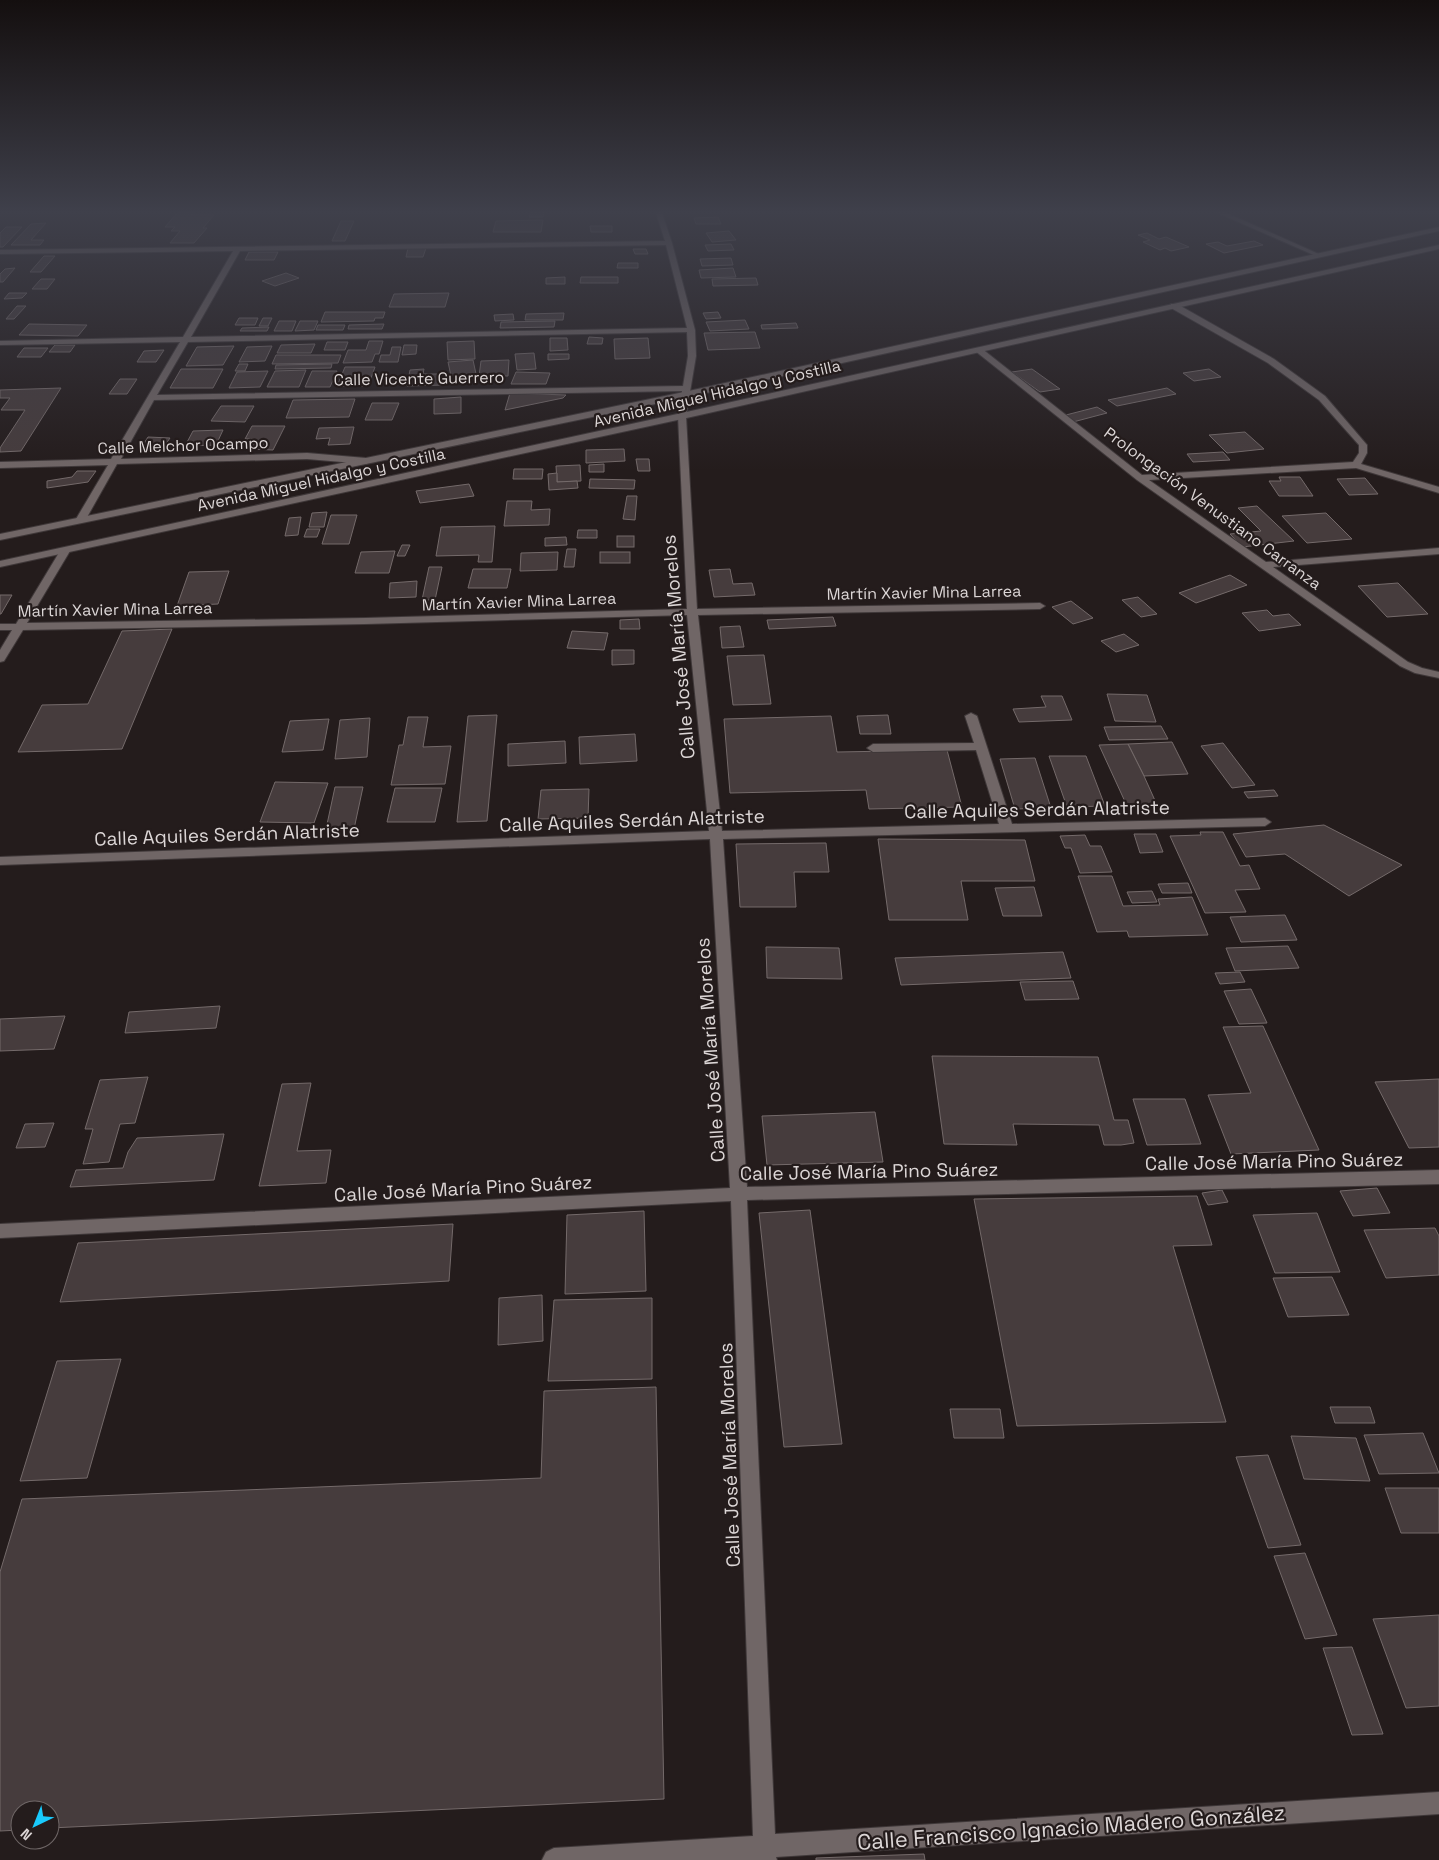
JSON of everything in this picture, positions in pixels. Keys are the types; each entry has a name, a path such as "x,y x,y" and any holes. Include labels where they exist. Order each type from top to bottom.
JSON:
{"street":[{"path":"81,519 211,297"},
{"name":"Calle José María Morelos","path":"682,297 690,330 692,356 682,416 692,612 716,835 739,1194 764,1854"},
{"name":"Avenida Miguel Hidalgo y Costilla","path":"0,537 366,461 1125,297"},
{"name":"Avenida Miguel Hidalgo y Costilla","path":"0,564 682,416 1215,297"},
{"path":"1174,306 1271,361 1322,398 1363,446 1364,454 1356,465"},
{"path":"0,343 690,330"},
{"name":"Prolongación Venustiano Carranza","path":"978,350 1140,478 1263,565 1404,664 1419,671 1439,675"},
{"name":"Calle Vicente Guerrero","path":"152,398 685,392"},
{"name":"Calle Melchor Ocampo","path":"0,465 307,456 366,461"},
{"path":"1140,478 1356,465 1439,490"},
{"path":"0,659 64,551"},
{"path":"1263,565 1439,551"},
{"name":"Martín Xavier Mina Larrea","path":"0,627 1040,606"},
{"path":"970,716 1006,829"},
{"path":"872,748 980,746"},
{"name":"Calle Aquiles Serdán Alatriste","path":"0,861 716,835 1265,822"},
{"name":"Calle José María Pino Suárez","path":"0,1231 739,1194 1439,1177"},
{"name":"Calle Francisco Ignacio Madero González","path":"554,1860 764,1854 1439,1803"}],"building":[{"path":"6,297 23,297 22,298 4,299"},
{"path":"393,297 448,297 445,307 389,307"},
{"path":"17,306 26,306 14,319 6,319"},
{"path":"325,312 385,312 383,318 375,318 374,321 321,322"},
{"path":"718,312 721,318 706,319 703,313"},
{"path":"564,313 563,320 525,320 526,314"},
{"path":"513,314 514,320 495,321 494,315"},
{"path":"239,318 258,318 255,325 235,325"},
{"path":"263,318 272,318 268,326 259,326"},
{"path":"745,320 749,329 710,331 706,322"},
{"path":"279,321 296,321 292,331 274,331"},
{"path":"300,321 318,321 314,330 295,331"},
{"path":"555,321 554,327 500,328 501,322"},
{"path":"796,323 798,328 762,329 761,325"},
{"path":"29,324 87,325 78,336 19,335"},
{"path":"384,324 382,329 348,329 349,325"},
{"path":"318,325 345,325 343,330 316,330"},
{"path":"269,327 267,331 240,331 242,328"},
{"path":"755,332 760,348 708,350 704,333"},
{"path":"589,337 603,338 602,344 587,344"},
{"path":"550,338 567,338 568,350 550,351"},
{"path":"648,338 650,358 615,359 614,339"},
{"path":"369,341 383,341 379,354 375,354 372,362 343,363 348,350 366,350"},
{"path":"474,341 475,359 448,360 447,342"},
{"path":"327,342 348,342 345,350 324,350"},
{"path":"315,344 311,353 277,353 281,345"},
{"path":"55,345 75,345 70,352 49,352"},
{"path":"404,345 417,345 416,354 402,355"},
{"path":"234,346 223,365 186,366 197,347"},
{"path":"272,346 265,361 239,362 247,347"},
{"path":"392,347 401,347 398,362 379,362 381,355 390,355"},
{"path":"24,348 48,348 41,357 17,357"},
{"path":"164,350 156,362 137,362 144,351"},
{"path":"534,353 536,369 517,370 515,354"},
{"path":"548,354 569,354 569,359 548,360"},
{"path":"276,355 341,355 338,363 272,364"},
{"path":"473,360 476,374 451,376 448,362"},
{"path":"509,360 508,376 479,376 481,361"},
{"path":"239,364 248,364 245,371 235,371"},
{"path":"332,364 331,368 275,369 276,365"},
{"path":"345,367 375,367 368,386 337,386"},
{"path":"181,369 223,369 213,388 170,388"},
{"path":"424,369 423,374 446,374 444,385 407,386 410,370"},
{"path":"1032,369 1060,389 1040,392 1012,372"},
{"path":"1209,369 1221,377 1194,381 1183,373"},
{"path":"306,370 299,387 267,387 275,371"},
{"path":"268,371 260,387 229,388 237,372"},
{"path":"312,371 337,371 330,387 305,387"},
{"path":"516,372 550,373 546,384 511,384"},
{"path":"120,379 137,379 127,394 109,394"},
{"path":"61,388 21,451 0,452 0,448 25,410 1,410 10,398 0,398 0,390"},
{"path":"1167,388 1176,394 1117,406 1108,400"},
{"path":"510,393 566,395 563,398 505,410"},
{"path":"461,397 461,413 434,414 434,399"},
{"path":"355,399 349,417 286,418 293,400"},
{"path":"372,403 399,403 392,420 365,420"},
{"path":"221,406 254,406 245,422 211,421"},
{"path":"1097,407 1107,413 1073,422 1062,416"},
{"path":"252,426 285,426 273,450 248,449 254,439 245,439"},
{"path":"354,427 350,444 328,445 330,438 316,439 319,428"},
{"path":"223,430 216,445 185,446 193,431"},
{"path":"1245,432 1264,449 1227,453 1209,435"},
{"path":"148,437 170,438 161,451 139,451"},
{"path":"624,449 625,461 586,463 586,450"},
{"path":"1223,452 1230,460 1193,462 1187,454"},
{"path":"636,459 649,459 650,471 638,471"},
{"path":"604,464 604,472 589,472 589,465"},
{"path":"580,465 581,481 557,482 556,466"},
{"path":"514,469 543,469 542,479 513,479"},
{"path":"77,471 96,471 88,482 47,488 47,481 72,477"},
{"path":"557,473 557,482 577,481 578,488 549,490 548,474"},
{"path":"1279,477 1300,477 1313,496 1279,496 1269,481 1281,481"},
{"path":"1365,478 1378,494 1349,495 1337,479"},
{"path":"590,479 635,480 634,489 589,488"},
{"path":"469,484 474,496 420,503 416,491"},
{"path":"627,496 637,496 635,520 623,519"},
{"path":"507,501 532,501 531,510 550,509 549,525 504,526"},
{"path":"1257,506 1294,541 1242,547 1230,534 1261,531 1238,508"},
{"path":"327,512 324,527 309,527 312,513"},
{"path":"1326,513 1352,539 1307,543 1282,516"},
{"path":"331,515 357,515 349,544 322,544"},
{"path":"301,517 298,535 285,536 289,518"},
{"path":"495,526 492,562 478,562 479,555 436,556 441,527"},
{"path":"307,529 320,529 317,537 304,537"},
{"path":"578,530 597,530 597,538 577,538"},
{"path":"617,536 634,536 634,547 617,547"},
{"path":"566,537 567,545 545,546 545,538"},
{"path":"402,545 410,545 405,556 397,556"},
{"path":"567,549 576,549 574,567 564,567"},
{"path":"395,551 389,573 355,573 361,552"},
{"path":"558,552 557,570 520,571 521,553"},
{"path":"600,552 630,552 630,563 600,563"},
{"path":"429,567 442,567 435,600 422,600"},
{"path":"473,569 511,569 507,588 468,588"},
{"path":"730,569 733,584 752,583 755,595 714,597 709,570"},
{"path":"229,571 218,604 177,606 189,572"},
{"path":"1230,575 1247,585 1196,603 1179,593"},
{"path":"417,581 416,597 389,598 390,583"},
{"path":"1398,583 1428,614 1387,617 1358,586"},
{"path":"0,595 12,595 1,614 0,614"},
{"path":"1138,597 1157,614 1141,617 1122,600"},
{"path":"1071,601 1093,618 1073,624 1052,607"},
{"path":"1267,610 1273,616 1289,614 1301,625 1259,631 1242,613"},
{"path":"833,617 836,626 769,629 767,620"},
{"path":"639,619 640,629 620,629 620,620"},
{"path":"740,626 744,647 722,648 720,627"},
{"path":"172,629 122,749 18,752 42,705 88,704 122,631"},
{"path":"572,631 608,633 604,650 567,648"},
{"path":"1124,634 1139,645 1116,652 1101,641"},
{"path":"612,650 634,650 634,664 612,665"},
{"path":"764,655 771,704 733,705 727,656"},
{"path":"1107,694 1147,695 1156,722 1115,721"},
{"path":"1041,696 1062,696 1072,720 1019,722 1013,709 1046,707"},
{"path":"497,715 487,821 457,822 468,716"},
{"path":"888,715 891,734 860,734 857,716"},
{"path":"831,716 837,752 947,750 962,807 869,809 866,790 730,793 724,719"},
{"path":"408,717 428,717 423,747 451,746 445,784 391,785 399,745 403,745"},
{"path":"370,718 367,757 335,759 340,720"},
{"path":"329,719 323,750 282,752 290,721"},
{"path":"1161,726 1168,739 1109,740 1104,727"},
{"path":"635,734 637,761 580,764 579,737"},
{"path":"565,741 566,763 508,766 508,744"},
{"path":"1172,742 1188,774 1144,776 1128,744"},
{"path":"1223,743 1255,785 1232,788 1201,746"},
{"path":"1128,744 1157,805 1127,806 1099,745"},
{"path":"1049,756 1086,756 1105,806 1067,807"},
{"path":"1035,758 1051,808 1015,809 1000,759"},
{"path":"275,782 328,783 314,823 260,822"},
{"path":"335,787 363,787 354,829 326,829"},
{"path":"395,788 442,788 435,822 387,822"},
{"path":"589,789 588,818 538,819 541,790"},
{"path":"1274,790 1278,796 1248,798 1244,792"},
{"path":"1324,825 1402,865 1349,896 1285,854 1246,857 1233,834"},
{"path":"1200,832 1223,832 1240,866 1249,865 1260,889 1235,890 1246,912 1205,913 1170,836 1201,835"},
{"path":"1134,834 1156,834 1163,852 1140,853"},
{"path":"1085,835 1090,846 1101,846 1112,872 1080,873 1071,848 1065,848 1060,836"},
{"path":"878,839 1025,840 1035,881 961,881 968,920 889,920"},
{"path":"826,843 829,872 794,872 796,907 740,907 736,844"},
{"path":"1078,876 1112,876 1123,906 1160,905 1158,899 1192,897 1208,935 1129,937 1127,931 1097,932"},
{"path":"1188,883 1192,893 1162,893 1158,884"},
{"path":"1034,887 1042,916 1003,916 995,888"},
{"path":"1152,891 1157,902 1132,903 1127,892"},
{"path":"1285,915 1297,940 1241,942 1230,917"},
{"path":"1288,946 1299,968 1235,971 1226,948"},
{"path":"766,947 839,948 842,979 767,978"},
{"path":"1063,952 1071,978 901,985 895,958"},
{"path":"1240,972 1245,982 1220,984 1215,973"},
{"path":"1073,981 1079,999 1025,1000 1020,982"},
{"path":"1251,989 1267,1023 1239,1024 1224,991"},
{"path":"220,1006 216,1028 125,1033 129,1012"},
{"path":"65,1016 54,1049 0,1051 0,1019"},
{"path":"1263,1026 1319,1150 1231,1154 1208,1095 1251,1093 1223,1027"},
{"path":"932,1056 1098,1057 1114,1120 1128,1120 1134,1143 1104,1145 1099,1125 1013,1124 1017,1145 944,1144"},
{"path":"148,1077 135,1123 120,1124 109,1162 83,1164 93,1129 85,1129 100,1080"},
{"path":"1439,1079 1439,1147 1409,1148 1375,1082"},
{"path":"311,1083 297,1151 331,1150 326,1183 259,1186 282,1084"},
{"path":"1133,1099 1185,1099 1201,1144 1147,1145"},
{"path":"875,1112 883,1162 767,1165 762,1116"},
{"path":"54,1123 45,1147 16,1148 25,1124"},
{"path":"224,1134 214,1180 70,1187 76,1170 123,1168 128,1152 137,1138"},
{"path":"1377,1188 1390,1213 1353,1216 1340,1191"},
{"path":"1222,1190 1228,1202 1208,1205 1202,1193"},
{"path":"1197,1196 1212,1245 1173,1246 1226,1422 1017,1426 974,1199"},
{"path":"810,1210 842,1444 784,1447 759,1213"},
{"path":"644,1211 646,1291 565,1294 567,1215"},
{"path":"1317,1213 1340,1272 1275,1273 1253,1215"},
{"path":"453,1224 449,1281 60,1302 78,1243"},
{"path":"1435,1228 1439,1236 1439,1275 1386,1278 1364,1230"},
{"path":"1332,1277 1349,1315 1288,1317 1273,1278"},
{"path":"542,1295 543,1341 498,1345 499,1298"},
{"path":"652,1298 652,1379 548,1381 554,1300"},
{"path":"121,1359 87,1478 20,1481 57,1361"},
{"path":"656,1387 664,1799 60,1828 60,1800 10,1800 10,1830 0,1831 0,1572 22,1499 541,1478 544,1391"},
{"path":"1330,1407 1370,1407 1375,1423 1335,1423"},
{"path":"950,1409 1000,1409 1004,1438 954,1438"},
{"path":"1423,1433 1439,1473 1379,1474 1364,1435"},
{"path":"1291,1436 1356,1438 1370,1481 1304,1479"},
{"path":"1268,1455 1301,1545 1268,1548 1236,1457"},
{"path":"1385,1488 1439,1488 1439,1533 1401,1533"},
{"path":"1305,1553 1337,1635 1305,1639 1274,1556"},
{"path":"1439,1615 1439,1706 1406,1708 1373,1619"},
{"path":"1352,1647 1383,1734 1352,1735 1323,1648"},
{"path":"924,1854 925,1860 816,1860 816,1858"}]}
